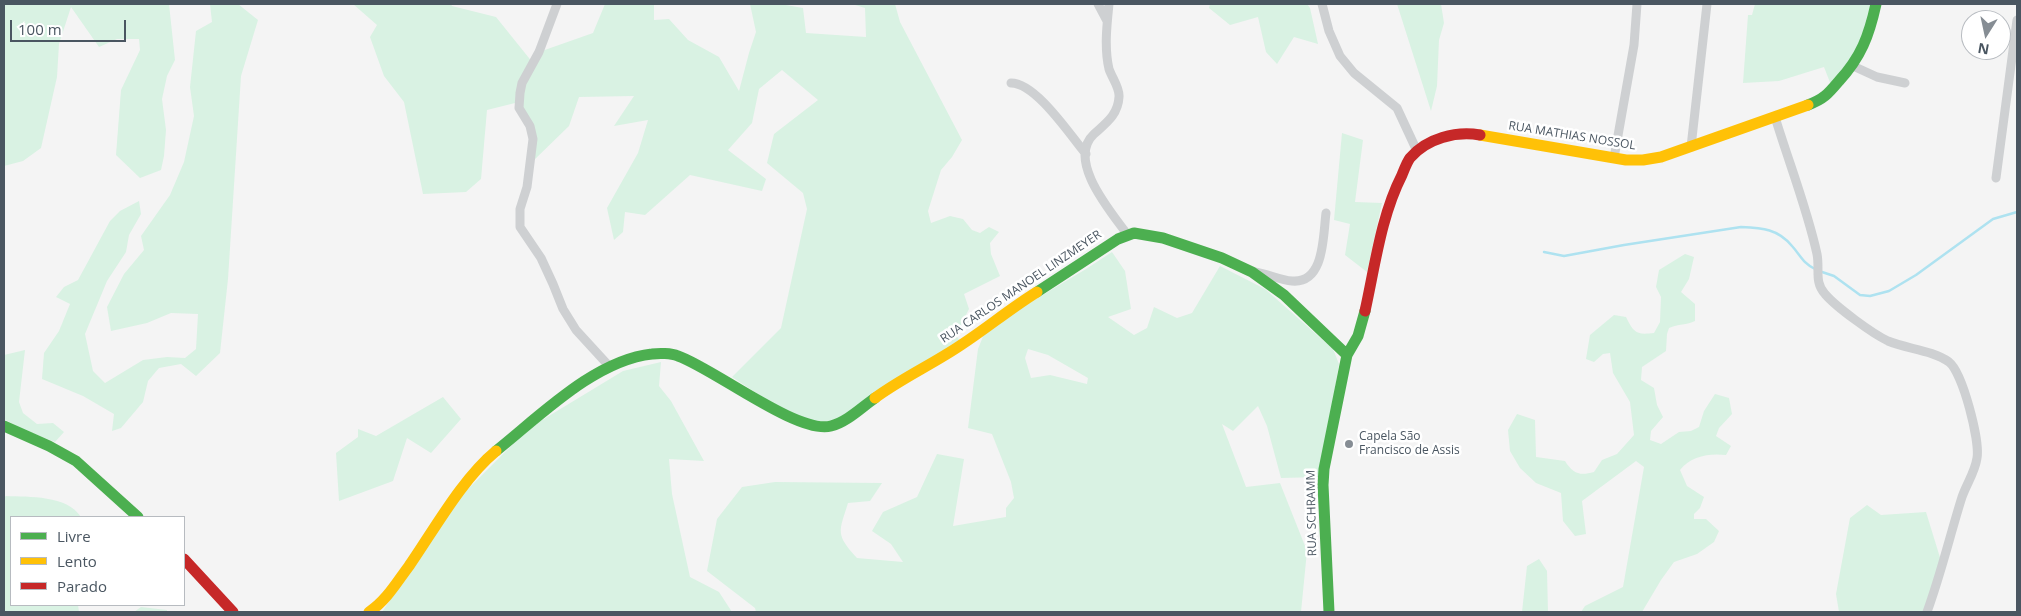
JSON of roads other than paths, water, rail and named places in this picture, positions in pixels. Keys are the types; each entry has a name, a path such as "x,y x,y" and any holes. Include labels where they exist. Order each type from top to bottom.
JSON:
{"street":[{"path":"557,4 542,43 522,83 520,93 519,108 530,126 533,139 527,187 520,208 520,226 541,258 554,284 563,309 576,330 610,366"},
{"path":"1098,4 1107,21"},
{"path":"1109,4 1107,21 1109,68 1119,92 1119,98 1112,117 1089,140 1086,154 1088,171 1096,190 1127,234 1144,234 1187,244 1252,272 1284,295 1347,355"},
{"path":"1322,4 1329,31 1340,56 1354,73 1397,108 1417,151"},
{"path":"1614,158 1634,45 1637,4"},
{"path":"1691,147 1707,4"},
{"name":"RUA MATHIAS NOSSOL","path":"1347,355 1358,336 1362,323 1387,213 1396,186 1408,162 1417,151 1440,138 1457,133 1614,158 1643,160 1691,147 1721,134 1823,99 1852,66 1862,51 1876,4"},
{"path":"1996,178 2017,20"},
{"path":"1852,66 1878,77 1905,83"},
{"path":"1011,82 1022,84 1043,101 1086,154"},
{"path":"1775,117 1817,256 1818,282 1824,293 1873,333 1889,341 1928,353 1949,362 1958,373 1965,392 1978,444 1977,457 1963,495 1927,612"},
{"path":"1252,272 1296,282 1313,274 1319,262 1326,213"},
{"name":"RUA CARLOS MANOEL LINZMEYER","path":"374,610 394,587 452,502 482,465 580,384 610,366 621,361 652,354 677,355 796,421 813,426 830,427 842,421 891,386 961,345 1014,305 1127,234"},
{"name":"RUA SCHRAMM","path":"1329,612 1323,485 1327,453 1347,355"},
{"path":"4,426 49,446 76,461 137,516"},
{"path":"185,559 233,612"}],"waterway":[{"path":"1822,272 1834,276 1860,295 1870,296 1889,291 1916,275 1993,219 2017,212"},
{"path":"1544,252 1564,256 1624,245 1749,227 1770,230 1781,236 1787,240 1805,262 1815,269"}],"place":[{"name":"Capela São Francisco de Assis","path":"1349,444"}]}
